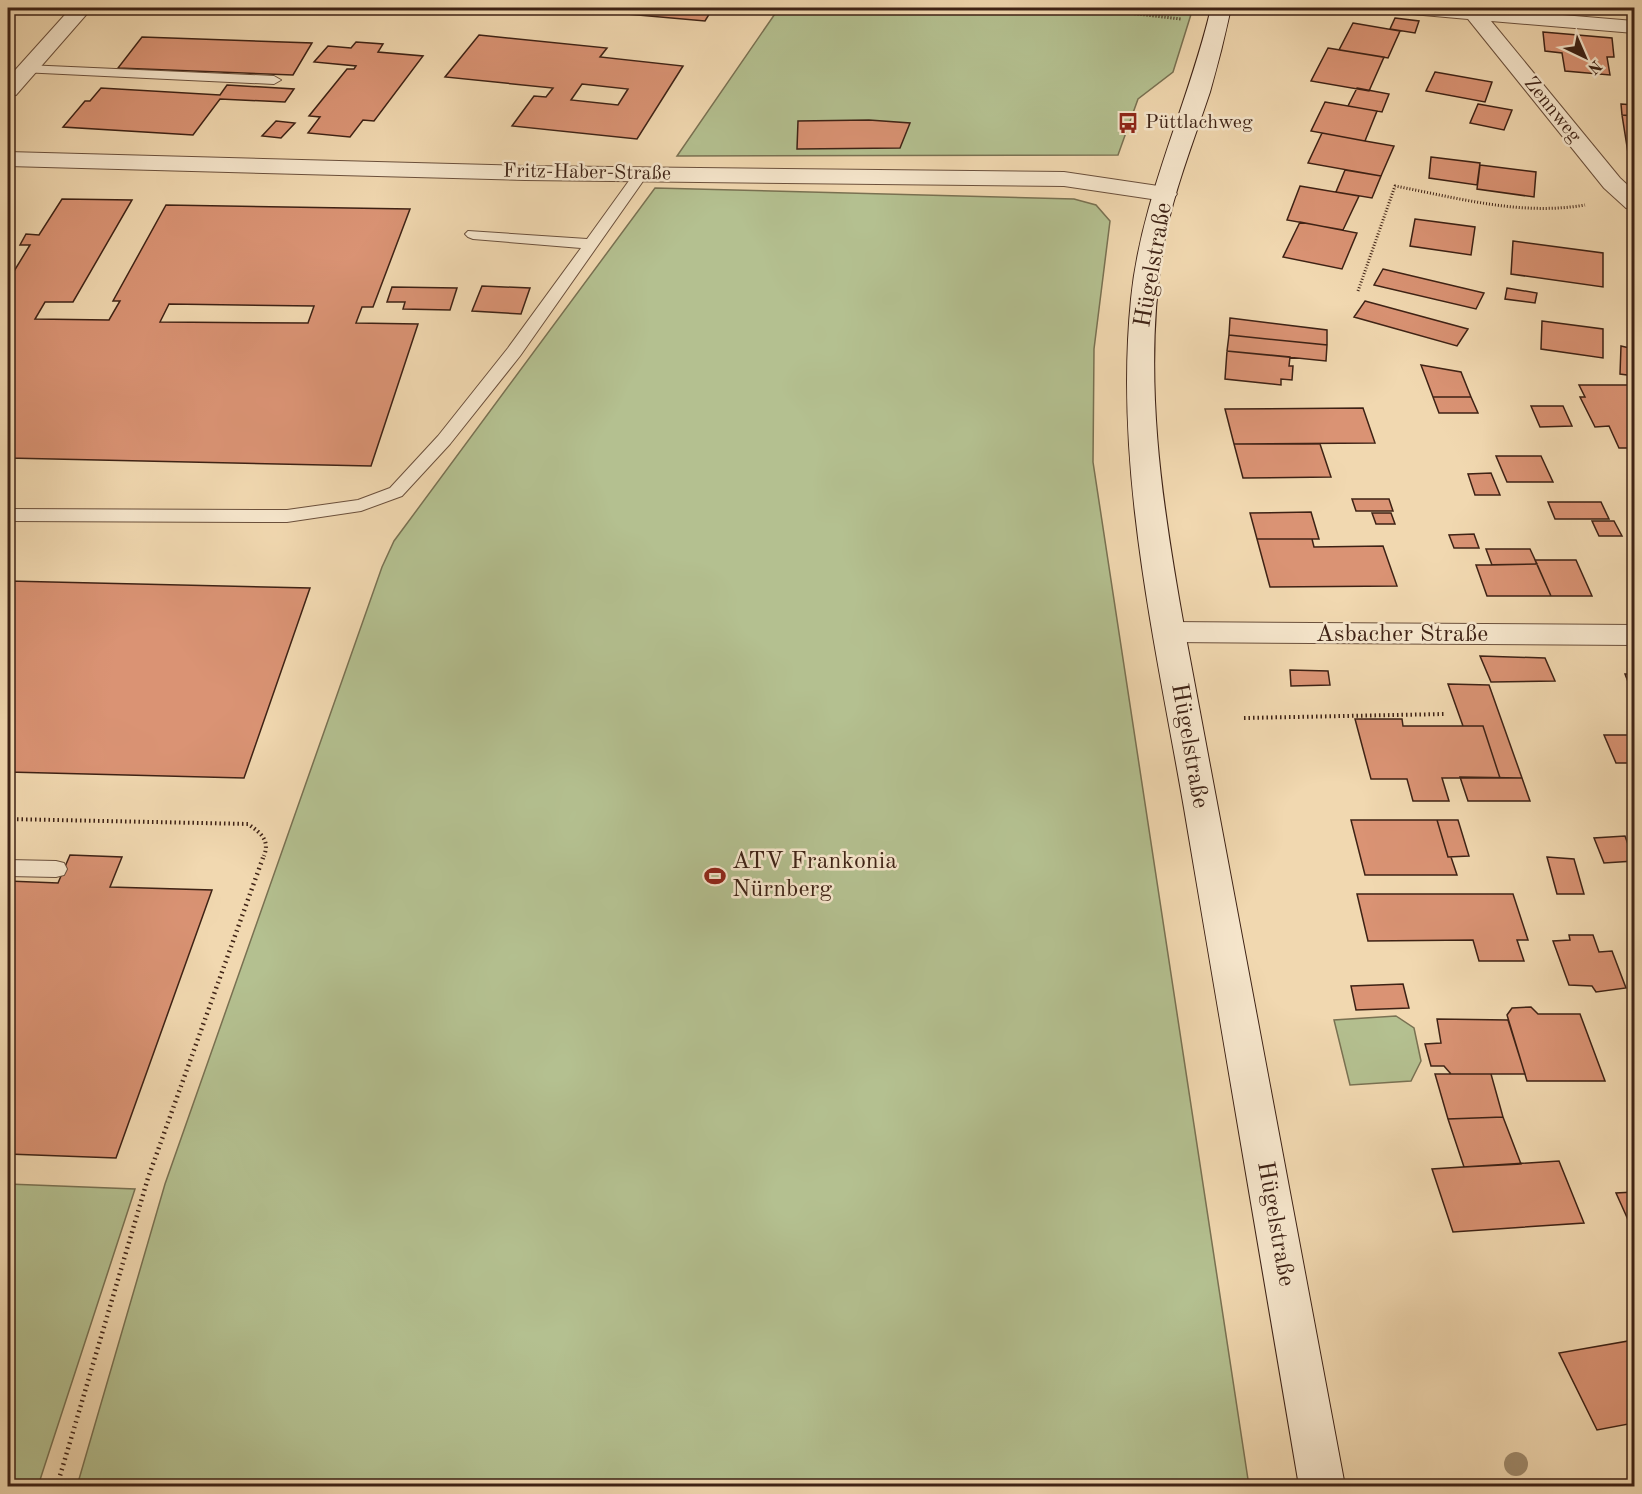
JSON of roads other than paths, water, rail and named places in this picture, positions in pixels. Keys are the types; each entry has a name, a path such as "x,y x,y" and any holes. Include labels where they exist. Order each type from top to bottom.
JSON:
{"street":[{"path":"8,90 82,8"},
{"path":"1412,8 1474,13 1584,15 1635,27"},
{"name":"Zennweg","path":"1474,13 1629,199"},
{"name":"Hügelstraße","path":"1219,16 1200,88 1165,194 1151,248 1140,352 1141,414 1146,480 1168,632 1322,1486"},
{"name":"Fritz-Haber-Straße","path":"8,159 641,174 1064,179 1165,194"},
{"name":"Asbacher Straße","path":"1168,632 1635,635"}],"lane":[{"path":"26,69 274,80"},
{"path":"8,515 287,516 361,505 396,492 444,440 514,352 641,174"},
{"path":"473,234 591,244"},
{"path":"8,868 56,869"}],"place":[{"name":"Püttlachweg","path":"1128,123"},
{"name":"ATV Frankonia Nürnberg","path":"715,876"}]}
